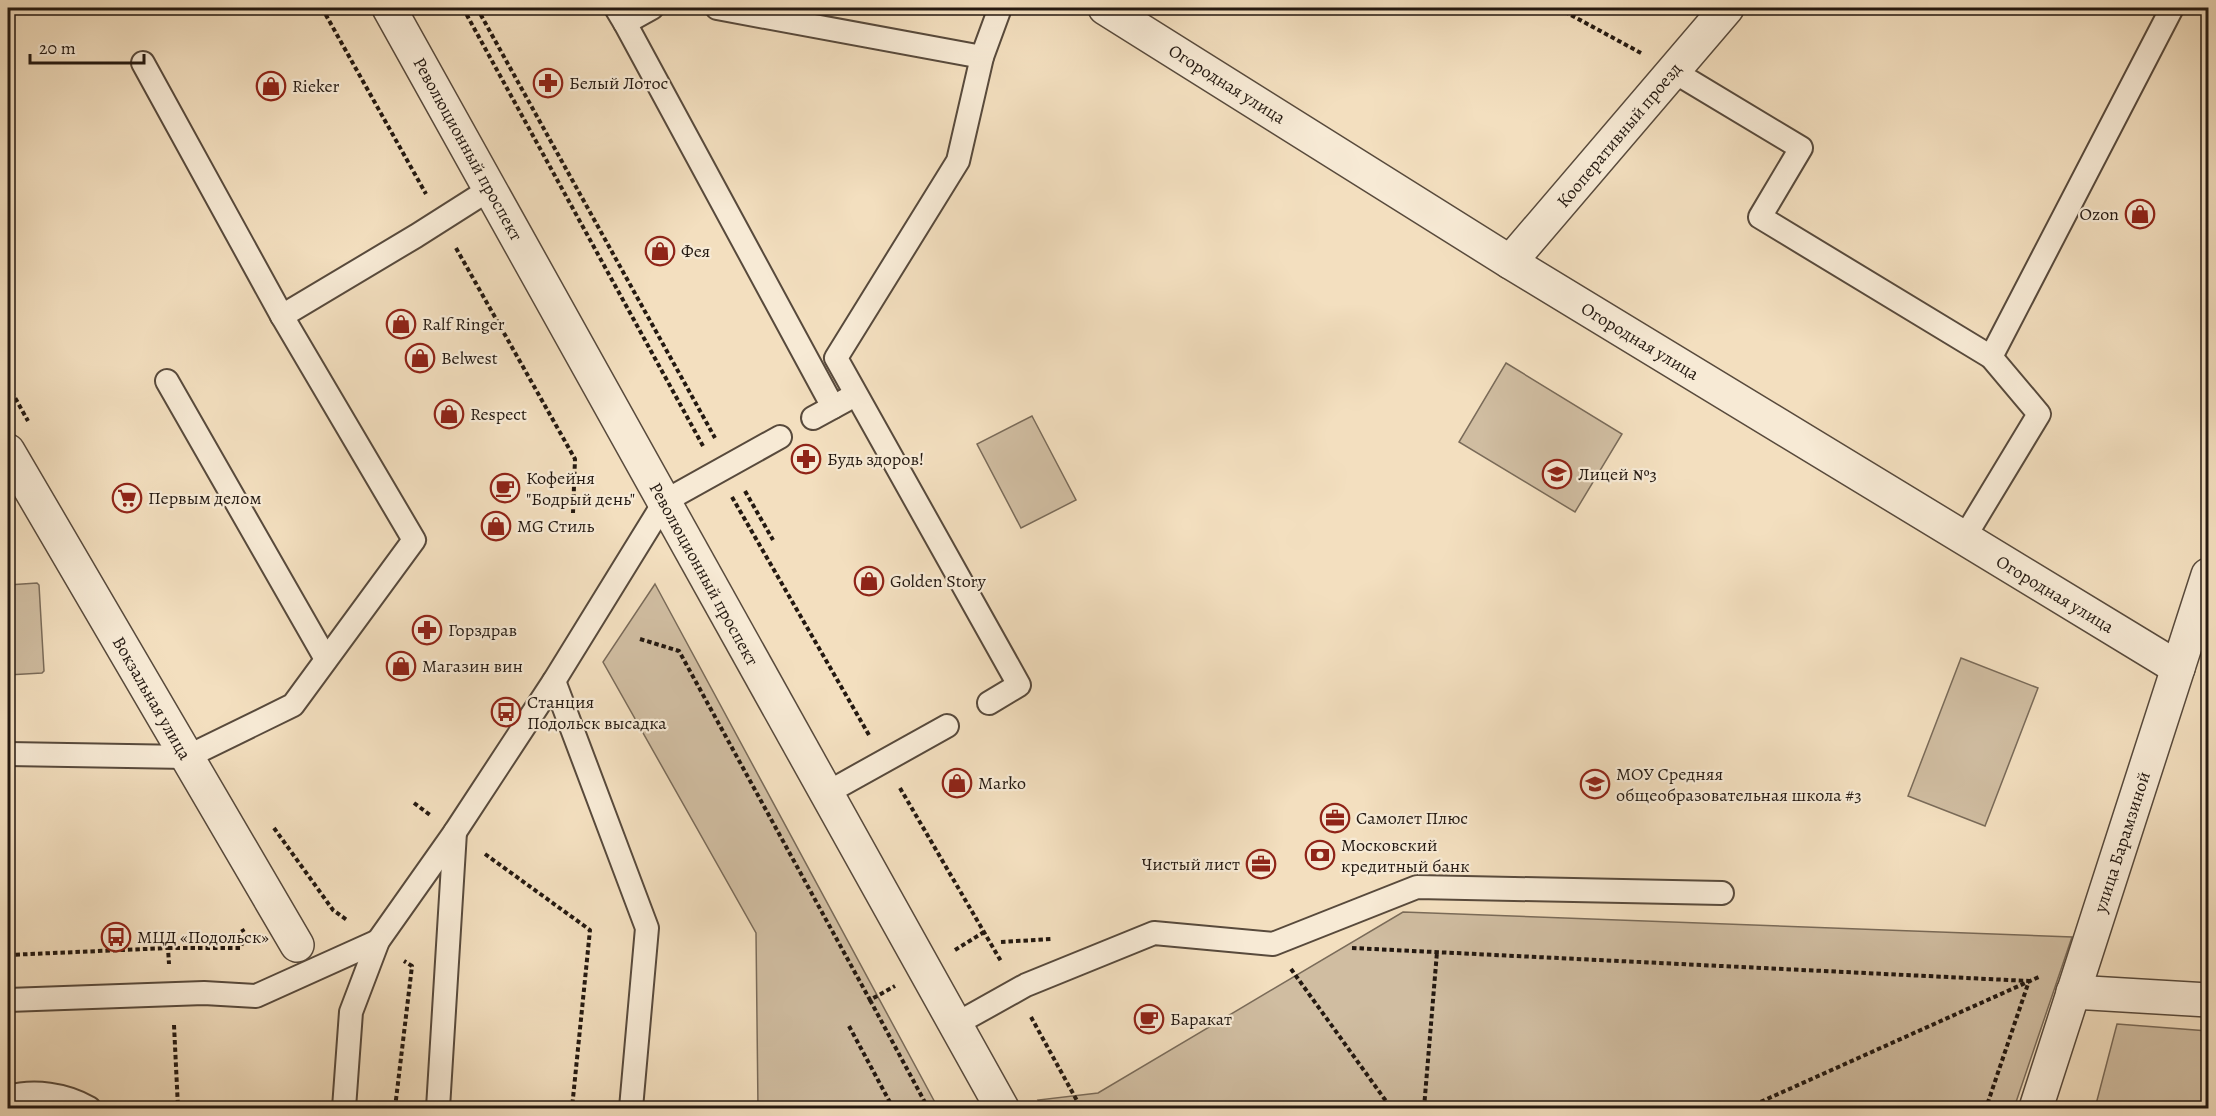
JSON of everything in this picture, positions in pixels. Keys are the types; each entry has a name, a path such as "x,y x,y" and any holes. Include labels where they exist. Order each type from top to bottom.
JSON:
{"street":[{"name":"Революционный проспект","path":"388,8 1002,1108"},
{"name":"Огородная улица","path":"1105,8 1510,262 2178,668"},
{"name":"Кооперативный проезд","path":"1510,262 1727,8"},
{"name":"Вокзальная улица","path":"8,450 297,945"},
{"name":"улица Барамзиной","path":"2036,1108 2208,575"},
{"path":"2073,992 2208,1000"}],"lane":[{"path":"652,8 621,15 833,407"},
{"path":"717,8 982,57"},
{"path":"813,372 836,358 958,161 982,57 1000,8"},
{"path":"1991,357 2172,8"},
{"path":"8,754 187,757 293,705 414,540 282,316 143,63"},
{"path":"1673,71 1801,148 1760,217 1991,357 2039,414 1964,538"},
{"path":"282,316 490,189"},
{"path":"836,358 1019,685 988,703"},
{"path":"167,381 326,659"},
{"path":"813,418 856,394"},
{"path":"344,1108 351,1012 378,942 455,832 554,681 665,501 780,437"},
{"path":"554,681 647,928 631,1108"},
{"path":"825,794 947,726"},
{"path":"438,1108 455,832"},
{"path":"956,1024 1016,990 1154,933 1273,944 1417,887 1722,893"},
{"path":"8,1000 204,993 255,996 378,942"},
{"path":"8,1097 25,1092 53,1096 89,1108"}],"path":[{"path":"322,8 574,459 573,513"},
{"path":"477,8 773,540"},
{"path":"1558,8 1673,71"},
{"path":"640,639 679,651 928,1108"},
{"path":"414,803 590,930 572,1108"},
{"path":"168,948 240,948 246,936 242,929"},
{"path":"870,1000 984,932"},
{"path":"378,942 412,966 395,1108"},
{"path":"1273,944 1391,1108"},
{"path":"993,946 1081,1108"},
{"path":"1343,948 2029,981"},
{"path":"1425,1108 1437,952"},
{"path":"1747,1108 2085,955"},
{"path":"1986,1108 2029,981"},
{"path":"849,1026 893,1108"}],"shaded area":[{"path":"1506,363 1622,434 1575,512 1459,442"},
{"path":"1032,416 1076,500 1021,528 977,444"},
{"path":"37,583 39,585 44,671 8,675 8,585"},
{"path":"655,584 938,1108 758,1108 756,933 603,662"},
{"path":"1961,658 2038,688 1985,826 1908,796"},
{"path":"1403,912 2072,937 2014,1108 1043,1108 1038,1100 1098,1093"},
{"path":"2117,1024 2208,1031 2208,1108 2095,1108"}],"place":[{"name":"Белый Лотос","path":"548,83"},
{"name":"Rieker","path":"271,86"},
{"name":"Ozon","path":"2140,214"},
{"name":"Фея","path":"660,251"},
{"name":"Ralf Ringer","path":"401,324"},
{"name":"Belwest","path":"420,358"},
{"name":"Respect","path":"449,414"},
{"name":"Будь здоров!","path":"806,459"},
{"name":"Лицей №3","path":"1557,474"},
{"name":"Кофейня \"Бодрый день\"","path":"505,488"},
{"name":"Первым делом","path":"127,498"},
{"name":"MG Стиль","path":"496,526"},
{"name":"Golden Story","path":"869,581"},
{"name":"Горздрав","path":"427,630"},
{"name":"Магазин вин","path":"401,666"},
{"name":"Станция Подольск высадка","path":"506,712"},
{"name":"Marko","path":"957,783"},
{"name":"МОУ Средняя общеобразовательная школа #3","path":"1595,784"},
{"name":"Самолет Плюс","path":"1335,818"},
{"name":"Московский кредитный банк","path":"1320,855"},
{"name":"Чистый лист","path":"1261,864"},
{"name":"МЦД «Подольск»","path":"116,937"},
{"name":"Баракат","path":"1149,1019"}]}
